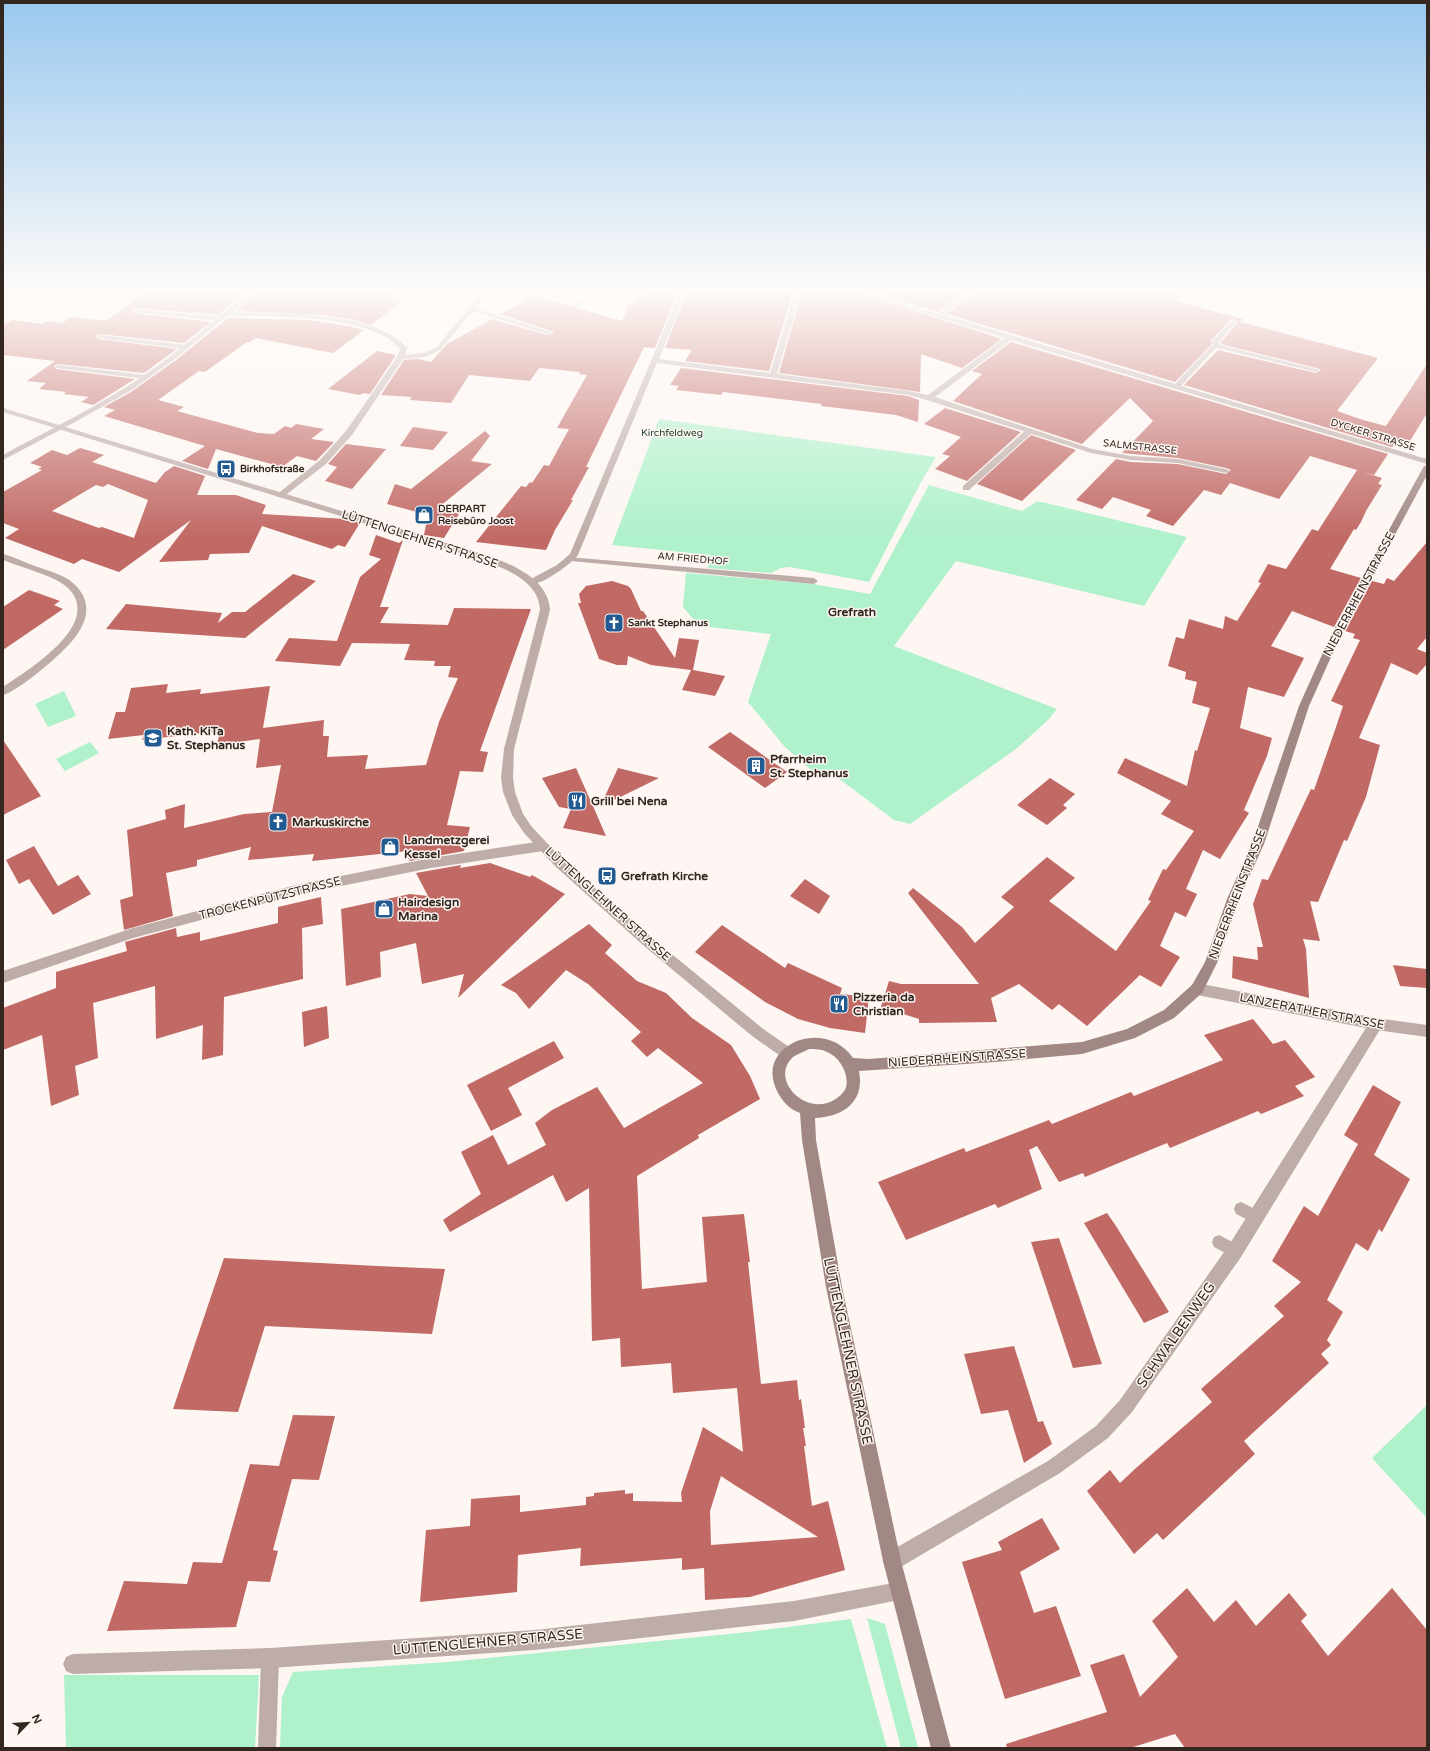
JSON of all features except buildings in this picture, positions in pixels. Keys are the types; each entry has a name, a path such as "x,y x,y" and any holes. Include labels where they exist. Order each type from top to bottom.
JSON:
{"main road":[{"name":"NIEDERRHEINSTRASSE","path":"850,1064 869,1065 1082,1048 1130,1034 1169,1014 1197,989 1211,963 1233,900 1258,844 1306,701 1335,638 1427,468"},
{"path":"808,1043 820,1043 832,1047 843,1054 850,1064 854,1077 852,1090 846,1101 835,1109 821,1112 807,1110 795,1105 785,1096 780,1086 778,1074 780,1063 787,1053 796,1046 808,1043"},
{"name":"LÜTTENGLEHNER STRASSE","path":"807,1110 809,1140 834,1287 892,1562 941,1748"}],"street":[{"path":"3,458 124,392 150,374"},
{"path":"280,495 323,462 349,433 390,374"},
{"path":"532,582 571,559 574,555 651,374"},
{"name":"SALMSTRASSE","path":"762,374 889,390 929,398 1091,451 1131,458 1178,461 1226,471"},
{"path":"929,398 961,374"},
{"name":"DYCKER STRASSE","path":"1130,374 1427,462"},
{"path":"1176,387 1188,374"},
{"name":"LÜTTENGLEHNER STRASSE","path":"3,410 457,549 510,569 532,582 540,590 544,599 545,610 509,749 507,778 509,792 518,815 560,864 647,941 757,1032 787,1053"},
{"path":"3,557 70,585 79,597 82,613 76,631 61,648 3,692"},
{"name":"TROCKENPÜTZSTRASSE","path":"3,977 133,933 296,890 431,863 543,846"},
{"name":"LANZERATHER STRASSE","path":"1197,989 1376,1024 1427,1031"},
{"name":"SCHWALBENWEG","path":"892,1562 1054,1467 1102,1432 1126,1406 1235,1251 1376,1024"},
{"name":"LÜTTENGLEHNER STRASSE","path":"73,1664 270,1658 535,1640 794,1611 899,1591"}],"lane":[{"path":"117,374 146,377"},
{"path":"966,488 1030,431"},
{"name":"AM FRIEDHOF","path":"571,559 814,581"},
{"path":"1241,1209 1256,1217"},
{"path":"1219,1242 1235,1251"},
{"path":"267,1748 270,1658"}],"green space":[{"name":"Kirchfeldweg","path":"659,419 936,457 921,482 869,582 790,567 781,568 771,573 708,568 711,555 612,545"},
{"path":"929,485 1022,511 1036,502 1042,502 1187,537 1144,606 956,561 894,646 1057,709 1048,720 1016,749 910,824 894,820 838,778 810,769 784,746 748,702 771,634 710,627 693,619 683,607 686,573 813,584 870,594"},
{"path":"64,691 76,716 48,727 35,704"},
{"path":"90,742 99,753 65,771 56,759"},
{"path":"1427,1405 1427,1518 1372,1458"},
{"path":"867,1618 885,1624 918,1748 901,1748"},
{"path":"851,1619 887,1748 280,1748 282,1697 293,1672 448,1662 749,1632"},
{"path":"64,1675 259,1675 255,1748 66,1748"}],"place":[{"name":"Birkhofstraße","path":"226,469"},
{"name":"DERPART Reisebüro Joost","path":"424,515"},
{"name":"Sankt Stephanus","path":"614,623"},
{"name":"Kath. KiTa St. Stephanus","path":"153,738"},
{"name":"Pfarrheim St. Stephanus","path":"756,766"},
{"name":"Grill bei Nena","path":"577,801"},
{"name":"Markuskirche","path":"278,822"},
{"name":"Landmetzgerei Kessel","path":"390,847"},
{"name":"Grefrath Kirche","path":"607,876"},
{"name":"Hairdesign Marina","path":"384,909"},
{"name":"Pizzeria da Christian","path":"839,1004"}],"district":[{"name":"Grefrath","path":"852,612"}]}
